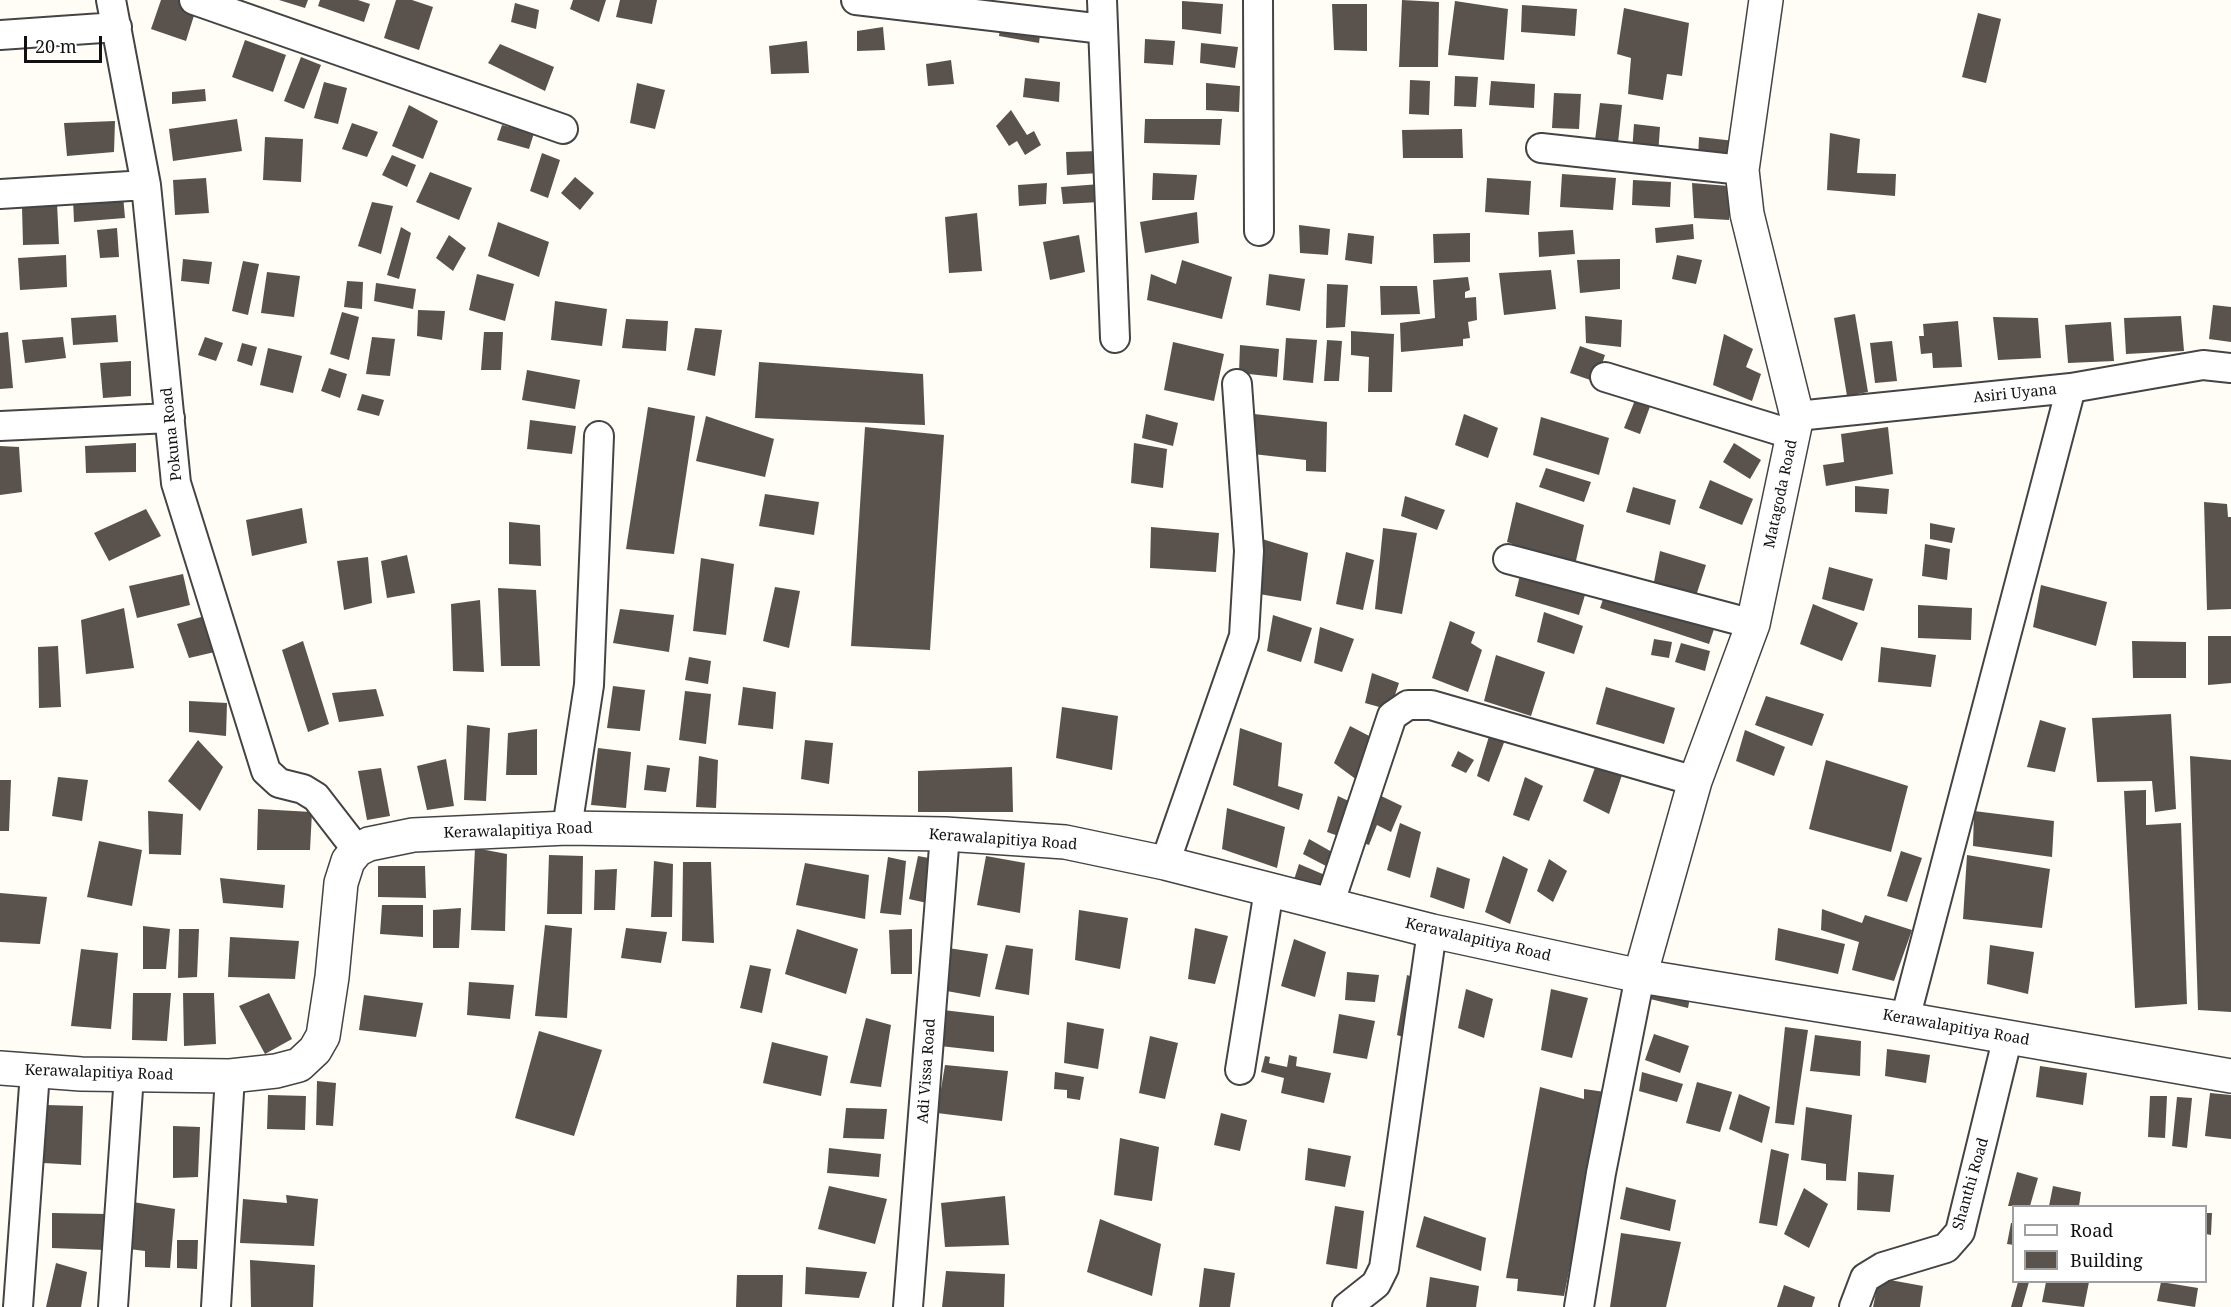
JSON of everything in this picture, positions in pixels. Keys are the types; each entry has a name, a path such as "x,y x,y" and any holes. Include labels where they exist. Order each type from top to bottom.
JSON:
{"street":[{"path":"194,0 563,129"},
{"path":"856,0 1103,29"},
{"path":"1102,0 1115,338"},
{"path":"1258,0 1259,231"},
{"name":"Matagoda Road","path":"1640,976 1695,781 1753,624 1795,426 1747,214 1742,170 1766,0"},
{"path":"0,35 114,13"},
{"name":"Pokuna Road","path":"114,13 146,185 176,483 266,771 279,783 303,789 316,797 357,850"},
{"path":"1541,148 1742,170"},
{"path":"0,194 146,185"},
{"name":"Asiri Uyana","path":"1795,426 2071,388 2203,365 2231,368"},
{"path":"1605,377 1795,426"},
{"path":"1165,863 1244,636 1249,551 1237,384"},
{"path":"1905,1019 2071,388"},
{"path":"0,426 170,418"},
{"path":"567,828 589,685 599,436"},
{"path":"1508,559 1753,624"},
{"path":"1329,905 1392,716 1408,705 1431,705 1695,781"},
{"name":"Kerawalapitiya Road","path":"0,1068 35,1072 230,1076 276,1071 299,1065 315,1050 323,1036 332,976 341,883 348,861 357,850 369,844 413,835 567,828 945,834 1065,842 1165,863 1432,931 1640,976 2008,1036 2231,1076"},
{"name":"Adi Vissa Road","path":"908,1307 945,834"},
{"path":"1240,1070 1269,890"},
{"path":"1347,1307 1376,1284 1384,1268 1432,931"},
{"path":"1579,1307 1601,1173 1640,976"},
{"name":"Shanthi Road","path":"1854,1307 1865,1278 1883,1267 1946,1248 1960,1232 2008,1036"},
{"path":"18,1307 35,1072"},
{"path":"113,1307 129,1075"},
{"path":"216,1307 230,1076"}],"building":[{"path":"161,0 180,0 197,6 186,41 151,29"},
{"path":"279,0 308,0 305,8"},
{"path":"320,0 358,0 370,4 364,22 318,6"},
{"path":"396,0 412,0 433,7 419,50 384,38"},
{"path":"573,0 606,0 599,22 570,9"},
{"path":"620,0 657,0 652,24 616,17"},
{"path":"1402,0 1439,2 1438,67 1399,67"},
{"path":"1182,1 1223,4 1221,34 1182,29"},
{"path":"1455,1 1508,9 1504,60 1448,55"},
{"path":"515,3 539,10 536,29 511,22"},
{"path":"1332,4 1367,4 1367,51 1334,50"},
{"path":"1522,5 1577,9 1575,36 1521,32"},
{"path":"1624,8 1689,23 1682,76 1667,74 1663,100 1628,94 1631,58 1617,54"},
{"path":"1978,13 2001,19 1986,83 1962,77"},
{"path":"1001,20 1041,27 1039,43 999,36"},
{"path":"883,27 885,50 857,51 857,31"},
{"path":"1145,39 1175,41 1173,65 1144,63"},
{"path":"245,40 286,55 273,92 232,77"},
{"path":"807,41 809,73 771,74 769,46"},
{"path":"1201,43 1238,47 1235,68 1200,63"},
{"path":"500,44 554,67 545,91 488,63"},
{"path":"301,57 321,65 304,109 284,101"},
{"path":"951,60 954,84 928,86 926,64"},
{"path":"1455,76 1478,77 1476,107 1454,106"},
{"path":"1025,78 1060,82 1059,102 1023,97"},
{"path":"1410,80 1430,81 1429,115 1409,114"},
{"path":"1491,81 1535,84 1534,108 1489,105"},
{"path":"324,82 347,88 338,124 314,118"},
{"path":"637,83 665,90 655,129 630,123"},
{"path":"1206,83 1240,86 1239,112 1206,110"},
{"path":"205,89 206,101 172,104 172,92"},
{"path":"1554,93 1581,94 1579,129 1552,128"},
{"path":"1600,103 1622,105 1618,143 1595,140"},
{"path":"409,105 438,121 423,159 392,146"},
{"path":"1011,110 1027,135 1034,131 1041,145 1025,155 1017,141 1009,146 996,126"},
{"path":"237,119 242,151 173,161 169,129"},
{"path":"1145,119 1222,119 1220,145 1144,143"},
{"path":"115,121 114,152 67,156 64,123"},
{"path":"352,123 378,132 367,157 342,149"},
{"path":"1634,124 1660,127 1658,155 1632,152"},
{"path":"502,125 534,133 529,149 497,140"},
{"path":"1462,129 1463,158 1403,158 1402,130"},
{"path":"1830,133 1860,139 1857,173 1896,174 1895,196 1827,190"},
{"path":"265,137 303,139 301,182 263,180"},
{"path":"1699,137 1735,141 1734,163 1698,160"},
{"path":"1099,151 1099,173 1067,175 1066,152"},
{"path":"542,153 560,160 548,198 530,191"},
{"path":"392,155 416,165 407,187 382,175"},
{"path":"430,172 472,188 459,220 416,202"},
{"path":"1153,173 1197,175 1194,200 1152,200"},
{"path":"1562,174 1616,178 1613,210 1560,207"},
{"path":"575,177 594,193 580,210 561,193"},
{"path":"206,178 209,213 175,215 173,180"},
{"path":"1487,178 1531,181 1529,215 1485,212"},
{"path":"1633,180 1671,182 1670,207 1632,205"},
{"path":"1047,183 1046,204 1019,206 1018,185"},
{"path":"1692,183 1729,186 1729,220 1694,218"},
{"path":"1100,184 1100,202 1063,204 1061,187"},
{"path":"123,195 125,218 74,222 73,199"},
{"path":"372,202 393,206 381,254 358,246"},
{"path":"57,203 59,244 23,245 22,207"},
{"path":"1197,212 1199,243 1145,253 1140,222"},
{"path":"977,213 982,271 949,273 945,217"},
{"path":"498,222 549,242 539,277 488,256"},
{"path":"1693,224 1694,239 1656,243 1655,228"},
{"path":"1299,225 1330,229 1328,255 1300,253"},
{"path":"401,227 411,233 399,279 387,275"},
{"path":"117,228 119,257 100,258 97,230"},
{"path":"1573,230 1575,254 1539,257 1538,232"},
{"path":"1348,233 1374,236 1372,264 1345,260"},
{"path":"1470,233 1470,262 1434,263 1433,234"},
{"path":"449,235 466,248 453,271 436,258"},
{"path":"1079,235 1085,272 1050,280 1043,242"},
{"path":"66,255 67,287 20,290 18,258"},
{"path":"1677,255 1702,260 1696,284 1672,279"},
{"path":"183,259 212,262 209,284 181,281"},
{"path":"1620,259 1620,289 1580,293 1577,260"},
{"path":"1182,260 1232,277 1222,319 1147,300 1151,274 1176,284"},
{"path":"243,261 259,264 248,315 232,311"},
{"path":"1551,270 1556,309 1504,315 1499,273"},
{"path":"267,272 300,276 294,317 261,313"},
{"path":"477,274 514,284 505,321 469,310"},
{"path":"1269,274 1305,279 1300,311 1266,305"},
{"path":"1468,277 1470,290 1465,292 1465,298 1476,297 1477,320 1468,322 1470,338 1463,339 1463,346 1401,352 1400,323 1435,318 1433,280"},
{"path":"347,281 363,282 362,309 344,307"},
{"path":"376,283 416,289 413,309 374,301"},
{"path":"1327,284 1348,285 1345,327 1326,328"},
{"path":"1380,286 1417,286 1420,314 1381,315"},
{"path":"555,301 607,309 602,346 551,340"},
{"path":"2213,305 2231,307 2231,342 2209,339"},
{"path":"418,310 445,311 442,340 417,336"},
{"path":"342,312 359,317 349,360 330,354"},
{"path":"1855,314 1868,392 1847,396 1834,318"},
{"path":"116,315 118,342 73,345 71,318"},
{"path":"1585,316 1622,320 1621,347 1586,343"},
{"path":"2181,316 2184,351 2126,354 2124,318"},
{"path":"1993,317 2038,318 2041,358 1998,360"},
{"path":"626,319 668,321 666,351 622,348"},
{"path":"1958,321 1962,367 1933,368 1932,353 1921,354 1919,336 1924,336 1923,324"},
{"path":"2111,322 2114,361 2068,363 2065,325"},
{"path":"695,328 722,330 715,376 687,370"},
{"path":"1351,331 1394,334 1392,392 1368,392 1369,357 1351,355"},
{"path":"8,332 13,388 0,389 0,333"},
{"path":"484,332 503,332 501,370 481,370"},
{"path":"1724,334 1753,349 1746,367 1761,374 1752,401 1713,385"},
{"path":"63,337 66,358 25,363 22,340"},
{"path":"205,337 223,343 216,361 198,355"},
{"path":"372,337 395,339 390,376 366,374"},
{"path":"1286,338 1317,340 1313,383 1283,380"},
{"path":"1327,340 1342,341 1339,381 1324,381"},
{"path":"1892,341 1897,381 1875,383 1870,343"},
{"path":"1173,342 1224,354 1214,401 1164,390"},
{"path":"242,343 257,347 252,366 237,361"},
{"path":"1240,345 1279,349 1277,377 1239,373"},
{"path":"1580,346 1605,355 1596,382 1570,373"},
{"path":"268,348 302,356 293,393 260,385"},
{"path":"131,361 131,396 103,398 100,363"},
{"path":"759,362 923,374 925,425 755,418"},
{"path":"329,368 347,374 340,398 321,391"},
{"path":"527,370 580,380 575,409 522,400"},
{"path":"362,394 384,400 379,416 357,410"},
{"path":"1637,395 1652,401 1640,434 1624,428"},
{"path":"648,407 695,416 674,554 626,549"},
{"path":"1146,414 1178,423 1173,446 1142,438"},
{"path":"1254,414 1327,422 1326,472 1306,471 1306,460 1253,454"},
{"path":"1464,414 1498,428 1488,458 1455,445"},
{"path":"706,416 774,439 765,477 696,461"},
{"path":"1541,417 1609,438 1599,475 1533,455"},
{"path":"530,420 576,426 572,454 527,449"},
{"path":"865,427 944,435 930,650 851,646"},
{"path":"1888,427 1893,474 1826,486 1823,465 1844,462 1841,434"},
{"path":"136,443 136,472 86,473 85,446"},
{"path":"1134,443 1167,449 1163,488 1131,483"},
{"path":"1734,443 1761,460 1750,479 1723,462"},
{"path":"0,446 19,447 22,492 0,495"},
{"path":"1546,468 1591,482 1584,502 1539,487"},
{"path":"1710,480 1753,499 1742,525 1699,508"},
{"path":"1855,486 1889,489 1887,514 1855,512"},
{"path":"1633,487 1676,500 1670,525 1626,512"},
{"path":"765,494 819,502 814,535 759,526"},
{"path":"1405,496 1445,510 1437,530 1401,516"},
{"path":"1516,502 1584,525 1575,565 1507,542"},
{"path":"2204,502 2227,504 2228,517 2231,517 2231,609 2207,610"},
{"path":"302,508 307,543 252,556 246,520"},
{"path":"146,509 161,536 109,561 94,533"},
{"path":"509,522 540,525 541,566 509,564"},
{"path":"1930,523 1955,528 1952,543 1930,539"},
{"path":"1151,527 1219,533 1216,572 1150,568"},
{"path":"1383,528 1417,533 1402,614 1375,609"},
{"path":"1262,539 1308,553 1301,601 1253,593"},
{"path":"1925,544 1950,549 1947,580 1922,576"},
{"path":"1660,551 1706,565 1695,599 1653,587"},
{"path":"1346,552 1374,560 1363,610 1336,604"},
{"path":"407,555 415,593 387,598 381,561"},
{"path":"368,557 372,603 344,610 337,561"},
{"path":"701,558 734,564 726,635 693,631"},
{"path":"1829,567 1873,579 1864,611 1822,599"},
{"path":"183,574 190,605 137,618 129,586"},
{"path":"1520,575 1585,595 1579,615 1515,596"},
{"path":"2041,585 2107,602 2096,646 2033,627"},
{"path":"775,587 800,591 789,648 763,641"},
{"path":"498,588 536,590 540,666 501,666"},
{"path":"1607,588 1716,623 1709,644 1600,608"},
{"path":"480,600 484,672 453,671 451,604"},
{"path":"1813,604 1858,623 1842,661 1800,644"},
{"path":"1918,605 1972,608 1971,640 1918,638"},
{"path":"124,608 134,668 86,674 81,620"},
{"path":"620,609 674,615 669,652 613,643"},
{"path":"1544,612 1583,626 1574,654 1537,642"},
{"path":"208,615 219,651 189,658 177,624"},
{"path":"1273,615 1312,628 1301,662 1267,651"},
{"path":"1450,621 1475,632 1471,643 1482,650 1468,692 1432,678"},
{"path":"1320,627 1354,639 1342,672 1314,663"},
{"path":"2208,636 2231,636 2231,683 2208,685"},
{"path":"1654,639 1672,642 1669,658 1651,655"},
{"path":"303,641 329,724 308,732 282,650"},
{"path":"2132,641 2186,642 2186,678 2133,678"},
{"path":"1681,643 1710,651 1705,671 1675,662"},
{"path":"58,646 61,707 39,708 38,647"},
{"path":"1881,647 1936,655 1931,687 1878,682"},
{"path":"1496,655 1545,672 1531,716 1484,701"},
{"path":"689,657 711,661 708,684 685,680"},
{"path":"1372,673 1399,683 1390,710 1365,703"},
{"path":"613,686 645,690 640,731 607,728"},
{"path":"743,687 776,692 773,729 738,725"},
{"path":"1606,687 1675,708 1664,744 1596,724"},
{"path":"376,689 384,716 339,722 332,693"},
{"path":"685,691 711,694 706,744 679,740"},
{"path":"1766,696 1824,714 1812,746 1755,725"},
{"path":"189,701 227,703 226,736 189,732"},
{"path":"1062,707 1118,716 1112,770 1056,758"},
{"path":"2171,714 2176,809 2155,812 2152,781 2097,782 2092,718"},
{"path":"2040,720 2066,728 2055,772 2027,767"},
{"path":"467,725 490,728 486,801 464,800"},
{"path":"1350,726 1375,739 1357,780 1334,763"},
{"path":"1240,728 1282,743 1278,786 1303,794 1299,810 1233,785"},
{"path":"537,729 537,775 506,775 508,733"},
{"path":"1745,730 1785,747 1774,776 1736,761"},
{"path":"1490,733 1505,740 1489,782 1477,776"},
{"path":"198,740 223,767 200,811 168,781"},
{"path":"805,740 833,743 829,784 801,779"},
{"path":"598,748 631,752 626,808 591,805"},
{"path":"1458,751 1474,760 1466,773 1451,766"},
{"path":"699,756 718,760 716,808 696,807"},
{"path":"2190,756 2231,760 2231,1012 2198,1010"},
{"path":"446,759 454,806 427,810 417,766"},
{"path":"1826,760 1908,786 1891,852 1809,829"},
{"path":"1597,762 1622,775 1609,814 1583,801"},
{"path":"647,765 670,768 666,792 644,790"},
{"path":"1012,767 1013,812 918,812 918,771"},
{"path":"381,768 390,816 367,820 358,771"},
{"path":"58,777 88,780 82,821 52,816"},
{"path":"1525,777 1543,786 1529,821 1513,815"},
{"path":"0,780 11,780 9,831 0,831"},
{"path":"2146,790 2146,825 2181,823 2187,1004 2135,1008 2124,791"},
{"path":"1373,792 1402,806 1391,832 1377,825 1369,845 1355,840"},
{"path":"1338,796 1355,804 1344,838 1327,832"},
{"path":"1227,808 1285,827 1277,868 1222,849"},
{"path":"258,809 312,812 310,850 257,850"},
{"path":"148,811 183,814 181,855 149,854"},
{"path":"1974,811 2054,821 2052,857 1973,846"},
{"path":"1400,823 1421,832 1410,878 1387,870"},
{"path":"1309,839 1332,852 1326,866 1303,854"},
{"path":"99,841 142,850 132,906 87,897"},
{"path":"475,848 507,854 505,931 471,930"},
{"path":"1901,851 1922,858 1907,902 1887,896"},
{"path":"549,855 583,856 582,914 547,914"},
{"path":"1967,855 2050,869 2042,928 1963,919"},
{"path":"918,856 934,859 927,903 909,899"},
{"path":"986,856 1025,863 1020,913 977,905"},
{"path":"1503,856 1528,869 1510,924 1485,912"},
{"path":"888,857 906,861 901,915 880,913"},
{"path":"1549,859 1567,871 1553,902 1537,891"},
{"path":"654,861 673,864 672,917 651,917"},
{"path":"683,862 711,862 714,943 682,941"},
{"path":"805,863 869,875 865,919 796,905"},
{"path":"1299,864 1332,878 1325,896 1293,883"},
{"path":"378,866 425,866 426,898 378,897"},
{"path":"1437,867 1470,879 1464,909 1430,897"},
{"path":"617,869 615,910 594,910 595,870"},
{"path":"220,878 285,885 283,908 223,903"},
{"path":"0,893 47,897 40,944 0,942"},
{"path":"382,905 423,905 423,937 380,934"},
{"path":"461,908 459,948 433,948 433,910"},
{"path":"1822,909 1862,923 1865,915 1912,930 1894,981 1852,970 1859,942 1821,930"},
{"path":"1079,910 1128,918 1120,969 1075,960"},
{"path":"545,925 572,928 567,1018 535,1016"},
{"path":"143,926 170,929 166,969 143,969"},
{"path":"626,928 667,932 661,963 621,958"},
{"path":"1195,928 1228,936 1215,984 1188,979"},
{"path":"1778,928 1845,944 1838,974 1775,960"},
{"path":"179,929 199,929 197,977 178,978"},
{"path":"797,929 858,949 846,994 785,974"},
{"path":"912,929 912,974 891,974 889,930"},
{"path":"230,937 299,941 295,979 228,977"},
{"path":"1294,939 1326,952 1315,997 1281,986"},
{"path":"1006,945 1033,949 1029,995 995,989"},
{"path":"1990,945 2034,952 2028,994 1987,984"},
{"path":"948,948 988,954 980,997 941,990"},
{"path":"81,949 118,953 111,1029 71,1026"},
{"path":"750,965 771,969 762,1013 740,1008"},
{"path":"1347,972 1379,975 1375,1002 1345,1000"},
{"path":"1407,975 1421,980 1409,1039 1397,1035"},
{"path":"469,982 514,985 510,1019 467,1015"},
{"path":"1653,982 1691,992 1688,1008 1650,999"},
{"path":"1466,989 1493,999 1484,1038 1458,1028"},
{"path":"1551,989 1588,998 1572,1058 1541,1050"},
{"path":"133,993 171,993 167,1041 132,1040"},
{"path":"183,993 214,993 216,1044 184,1046"},
{"path":"269,993 292,1039 265,1054 239,1006"},
{"path":"364,995 423,1003 416,1037 359,1030"},
{"path":"943,1010 994,1016 994,1052 940,1046"},
{"path":"1339,1014 1375,1021 1367,1059 1333,1053"},
{"path":"866,1018 891,1025 881,1087 850,1083"},
{"path":"1067,1022 1104,1029 1098,1069 1064,1063"},
{"path":"1785,1027 1808,1030 1794,1125 1775,1123"},
{"path":"539,1031 602,1050 574,1136 515,1118"},
{"path":"1654,1034 1689,1046 1680,1073 1645,1060"},
{"path":"1815,1035 1861,1041 1860,1076 1810,1071"},
{"path":"1150,1036 1178,1043 1165,1099 1139,1093"},
{"path":"772,1042 828,1056 821,1096 763,1083"},
{"path":"1887,1049 1930,1055 1926,1083 1885,1076"},
{"path":"1289,1055 1297,1057 1296,1066 1331,1073 1324,1103 1281,1093 1284,1078 1261,1072 1265,1056 1270,1057 1269,1063 1287,1067"},
{"path":"945,1065 1008,1071 1002,1121 937,1113"},
{"path":"2040,1066 2087,1073 2083,1105 2036,1097"},
{"path":"1055,1072 1084,1077 1080,1100 1067,1098 1067,1090 1054,1089"},
{"path":"1642,1072 1683,1084 1677,1102 1639,1091"},
{"path":"317,1081 336,1083 333,1126 316,1125"},
{"path":"1697,1082 1732,1092 1720,1132 1686,1123"},
{"path":"1540,1087 1584,1099 1584,1089 1605,1092 1564,1296 1517,1291 1518,1279 1506,1278"},
{"path":"2210,1093 2231,1095 2231,1139 2205,1136"},
{"path":"1739,1094 1770,1107 1762,1143 1729,1129"},
{"path":"268,1095 306,1096 305,1130 267,1129"},
{"path":"2150,1096 2167,1096 2165,1138 2148,1137"},
{"path":"2177,1097 2192,1098 2187,1148 2172,1146"},
{"path":"46,1105 83,1106 81,1165 43,1163"},
{"path":"1806,1107 1852,1115 1846,1181 1826,1180 1826,1164 1801,1160"},
{"path":"846,1108 887,1109 884,1139 843,1138"},
{"path":"1221,1113 1247,1120 1240,1151 1214,1145"},
{"path":"173,1126 200,1127 198,1177 173,1178"},
{"path":"1120,1138 1159,1147 1152,1201 1114,1195"},
{"path":"829,1148 881,1154 879,1177 827,1173"},
{"path":"1308,1148 1351,1156 1345,1187 1305,1180"},
{"path":"1771,1149 1789,1154 1777,1226 1759,1223"},
{"path":"1858,1172 1894,1175 1890,1212 1857,1210"},
{"path":"2017,1172 2038,1178 2030,1205 2008,1206"},
{"path":"829,1186 887,1199 875,1244 818,1229"},
{"path":"2053,1186 2081,1192 2079,1205 2049,1205"},
{"path":"1626,1187 1676,1200 1670,1231 1620,1219"},
{"path":"1804,1188 1828,1204 1809,1248 1784,1234"},
{"path":"286,1195 318,1199 314,1246 240,1243 243,1199 287,1203"},
{"path":"1005,1196 1009,1245 945,1247 941,1203"},
{"path":"133,1202 175,1209 170,1268 145,1267 145,1251 129,1249"},
{"path":"1335,1206 1364,1211 1357,1269 1326,1264"},
{"path":"52,1213 107,1214 105,1250 52,1248"},
{"path":"2207,1213 2212,1213 2211,1235 2207,1234"},
{"path":"1424,1216 1486,1238 1481,1271 1416,1247"},
{"path":"1100,1219 1161,1244 1152,1296 1087,1272"},
{"path":"2011,1223 2012,1223 2012,1245 2007,1244"},
{"path":"1621,1233 1681,1242 1666,1307 1610,1307"},
{"path":"177,1240 198,1240 197,1269 177,1268"},
{"path":"250,1260 315,1265 313,1307 251,1307"},
{"path":"56,1263 87,1272 81,1307 46,1307"},
{"path":"806,1267 867,1272 859,1298 805,1294"},
{"path":"1204,1268 1235,1273 1230,1307 1199,1307"},
{"path":"946,1271 1005,1274 1004,1307 942,1307"},
{"path":"737,1275 783,1275 782,1307 736,1307"},
{"path":"1430,1277 1479,1286 1476,1307 1426,1307"},
{"path":"1879,1278 1923,1286 1920,1307 1873,1307"},
{"path":"2018,1283 2029,1283 2022,1307 2011,1307"},
{"path":"2046,1283 2089,1283 2084,1307 2042,1302"},
{"path":"2161,1283 2198,1288 2195,1307 2157,1301"},
{"path":"1784,1285 1815,1297 1812,1307 1777,1307"}]}
